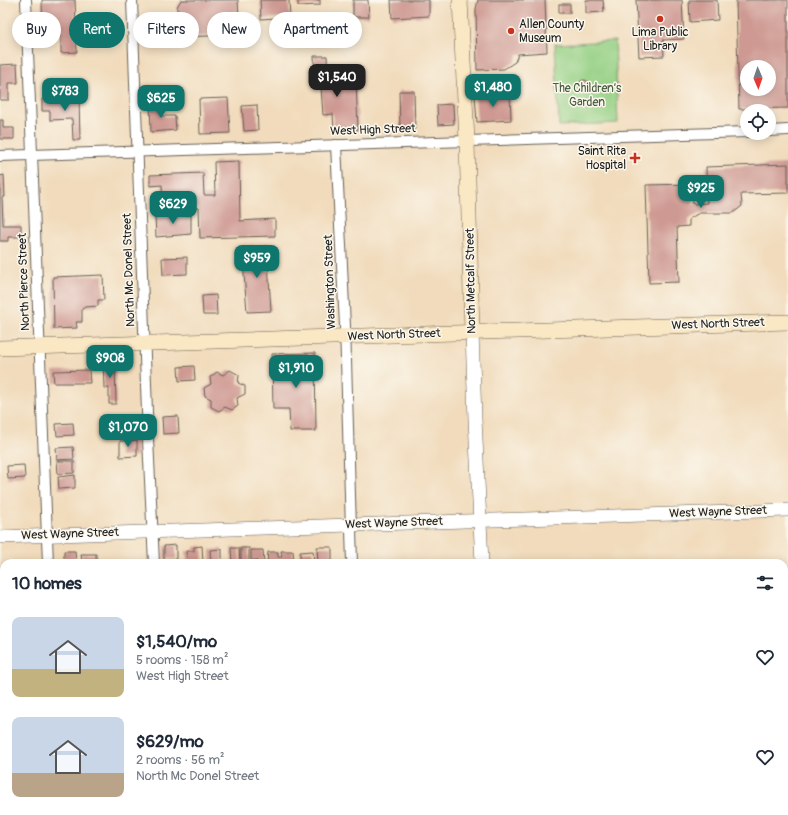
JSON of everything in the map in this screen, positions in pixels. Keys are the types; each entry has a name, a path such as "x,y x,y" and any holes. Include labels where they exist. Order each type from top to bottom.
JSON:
{"main road":[{"name":"North Metcalf Street","path":"460,0 467,141 472,332"},
{"name":"West North Street","path":"0,348 788,322"}],"street":[{"name":"North Pierce Street","path":"26,0 48,559"},
{"name":"North Mc Donel Street","path":"132,0 144,343 154,531 154,559"},
{"path":"776,131 788,130"},
{"name":"West High Street","path":"0,156 336,144 740,132"},
{"name":"Washington Street","path":"336,144 345,336 352,559"},
{"name":"North Metcalf Street","path":"472,332 482,559"},
{"name":"West Wayne Street","path":"0,537 788,510"}],"green space":[{"name":"The Children’s Garden","path":"615,41 618,123 559,126 555,44"}],"building":[{"path":"42,0 75,0 75,12 69,12 69,48 77,48 77,52 61,53 61,12 42,12"},
{"path":"181,0 238,0 239,12 207,12 207,36 199,36 199,12 177,12 177,7"},
{"path":"260,0 289,0 290,12 269,12 269,18 261,19"},
{"path":"298,0 320,0 320,5 298,6"},
{"path":"353,0 368,0 369,17 362,17 362,12 353,12"},
{"path":"391,0 429,0 429,16 392,18"},
{"name":"Allen County Museum","path":"478,0 545,0 547,52 518,54 515,62 504,69 477,70 476,9"},
{"path":"586,0 603,0 604,12 586,13"},
{"name":"Lima Public Library","path":"636,0 682,0 684,39 663,40 664,56 639,57"},
{"path":"689,0 717,0 718,20 690,22"},
{"path":"736,0 788,0 788,108 776,108 776,104 740,104 740,109"},
{"path":"559,4 570,4 570,13 559,13"},
{"path":"314,56 327,56 328,81 356,80 358,130 334,131 333,114 323,115 321,87 315,79"},
{"path":"17,64 18,83 9,83 9,100 0,100 0,65"},
{"path":"582,80 586,80 588,81 588,89 582,90 579,87 579,83"},
{"path":"399,91 414,91 415,129 400,129"},
{"path":"510,94 511,120 477,122 475,96"},
{"path":"79,98 80,140 73,140 72,119 50,120 50,111 42,111 42,99"},
{"path":"228,98 230,133 200,134 199,99"},
{"path":"161,102 162,116 175,116 176,130 151,132 150,103"},
{"path":"453,104 454,124 438,125 437,105"},
{"path":"257,105 258,130 244,131 242,106"},
{"path":"0,120 3,120 3,128 14,128 14,139 0,139"},
{"path":"239,161 240,221 275,219 275,236 200,238 199,208 163,209 162,185 150,186 150,175 203,173 204,195 215,195 214,162"},
{"path":"788,164 788,193 741,194 742,206 733,213 699,213 689,219 689,226 677,227 679,282 649,283 646,185 692,184 693,204 707,203 706,167"},
{"path":"4,175 5,197 2,197 3,225 21,225 21,237 8,237 8,241 0,241 0,176"},
{"path":"191,215 191,234 156,237 155,216"},
{"path":"267,246 271,311 247,312 242,248"},
{"path":"187,257 187,274 163,275 162,258"},
{"path":"103,275 104,300 98,300 98,306 85,307 82,309 82,322 76,322 77,328 54,329 53,277"},
{"path":"216,295 217,315 203,315 202,296"},
{"path":"315,353 316,431 290,431 289,409 273,409 272,354"},
{"path":"103,359 115,359 116,404 109,404 109,388 104,388"},
{"path":"194,366 195,380 179,381 178,367"},
{"path":"89,370 90,383 54,383 53,371"},
{"path":"230,370 239,375 238,383 245,386 245,394 237,398 238,406 232,410 225,407 219,411 211,407 211,399 205,396 204,388 211,384 210,377 217,372 223,375"},
{"path":"178,416 179,433 163,434 162,417"},
{"path":"73,423 74,435 57,436 56,424"},
{"path":"137,440 137,456 120,457 120,441"},
{"path":"73,447 74,459 57,460 56,448"},
{"path":"57,461 74,461 74,473 58,474"},
{"path":"24,465 25,478 8,479 7,466"},
{"path":"75,475 75,488 59,489 58,477"},
{"path":"176,545 176,559 164,559 164,546"},
{"path":"202,546 203,559 187,559 186,551 194,551 194,547"},
{"path":"317,547 332,547 332,559 318,559"},
{"path":"231,548 239,548 240,559 232,559"},
{"path":"241,548 249,548 249,559 241,559"},
{"path":"222,549 222,559 211,559 210,550"},
{"path":"251,550 263,550 264,559 251,559"},
{"path":"64,551 75,551 76,559 64,559"},
{"path":"281,551 293,551 294,559 267,559 268,552 278,552 278,557 282,557"},
{"path":"313,551 314,559 300,559 300,552"},
{"path":"81,554 96,554 96,559 82,559"}],"place":[{"name":"Lima Public Library","path":"660,19"},
{"name":"Allen County Museum","path":"511,31"},
{"name":"Saint Rita Hospital","path":"635,158"}]}
